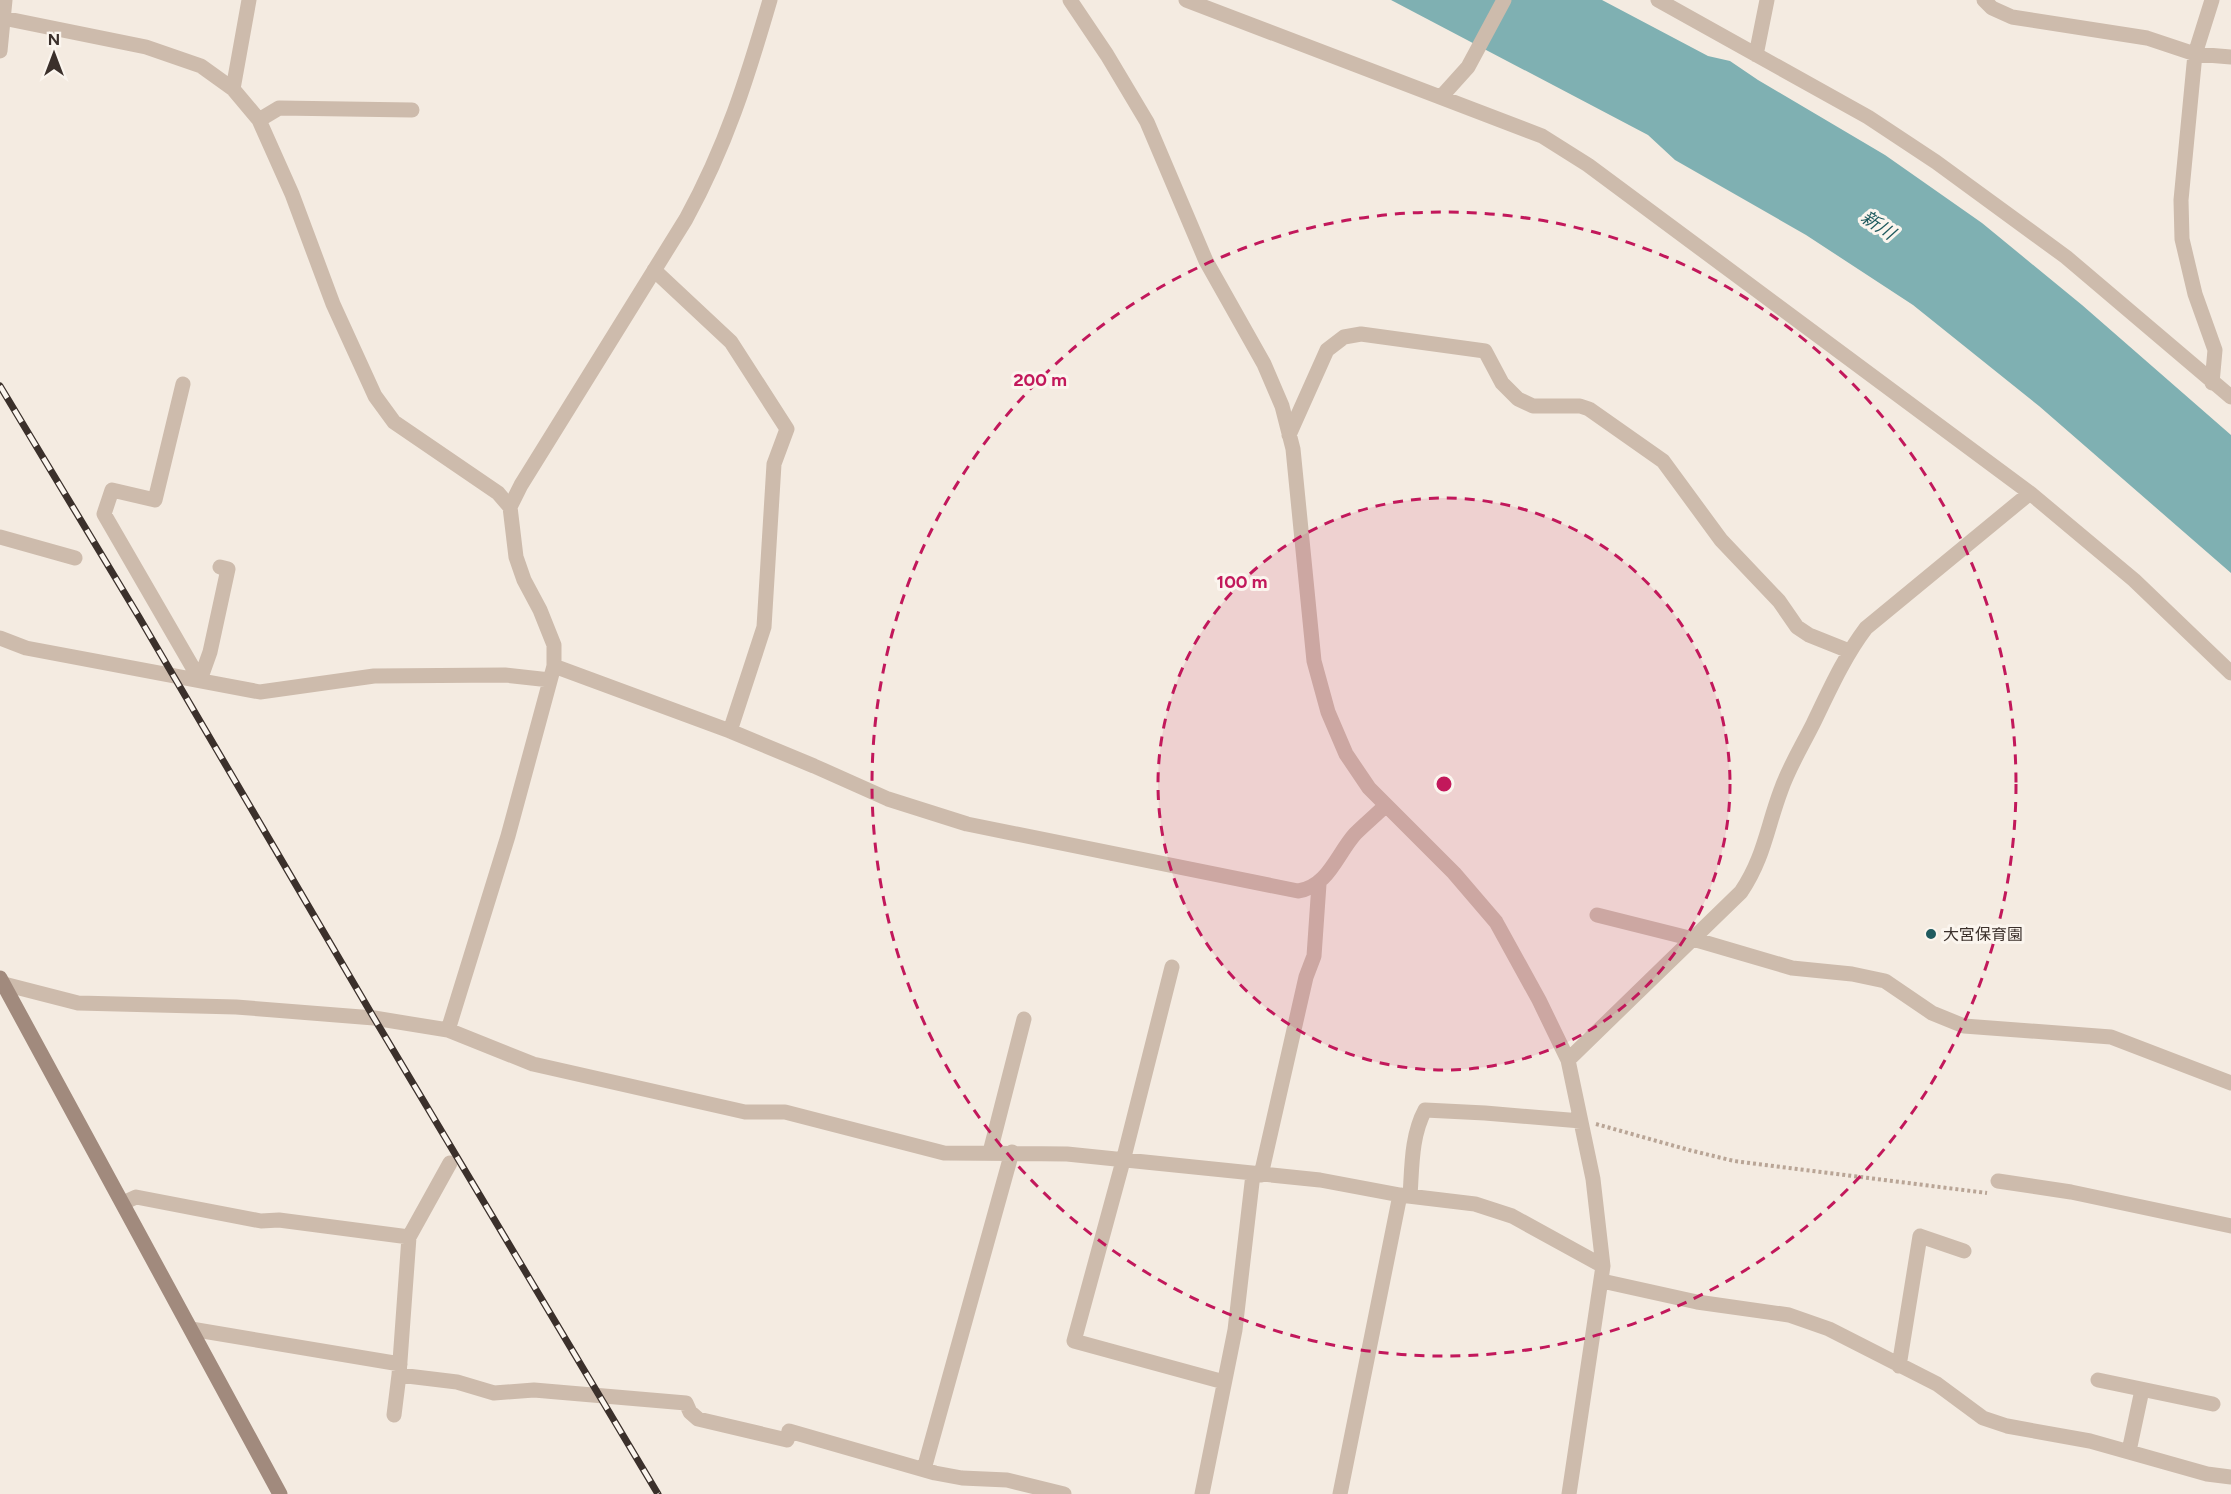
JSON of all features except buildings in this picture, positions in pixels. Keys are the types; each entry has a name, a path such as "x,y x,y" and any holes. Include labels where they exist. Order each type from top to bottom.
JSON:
{"street":[{"path":"0,47 5,0"},
{"path":"233,89 249,0"},
{"path":"448,1030 508,836 552,673 554,645 516,557 510,507 708,178 737,110 771,0"},
{"path":"1070,0 1107,55 1147,122 1206,261 1264,364 1282,406 1293,449 1314,661 1328,712 1346,754 1369,788 1454,873 1496,922 1539,1000 1568,1060 1593,1179 1603,1274 1569,1494"},
{"path":"1186,0 1542,136 1588,165 2030,493 2134,580 2231,673"},
{"path":"1441,97 1468,67 1504,0"},
{"path":"1658,0 1868,117 1936,162 2066,257 2231,397"},
{"path":"1756,55 1767,0"},
{"path":"1984,0 1992,8 2013,17 2147,38 2195,54 2231,57"},
{"path":"2212,0 2195,54 2181,200 2182,239 2195,294 2215,350 2212,382"},
{"path":"3,18 146,47 201,66 233,89 259,120 292,195 333,304 375,396 394,422 493,490 510,507"},
{"path":"259,120 279,108 412,110"},
{"path":"654,270 730,342 787,429 774,464 764,627 730,731"},
{"path":"1289,435 1327,350 1344,337 1361,334 1485,351 1502,382 1518,399 1533,406 1580,406 1589,409 1663,461 1721,540 1779,601 1797,627 1848,651"},
{"path":"183,384 155,500 111,490 104,514 200,680"},
{"path":"1568,1060 1741,892 1753,875 1762,855 1781,789 1848,651 1866,628 2030,493"},
{"path":"0,537 75,558"},
{"path":"200,680 210,652 228,569 220,567"},
{"path":"0,638 26,648 261,692 374,676 552,673 730,731 814,765 888,800 967,824 1298,891 1310,890 1319,884 1354,835 1386,806"},
{"path":"1202,1494 1234,1330 1257,1174 1306,977 1314,956 1319,884"},
{"path":"1597,915 1693,939 1792,968 1852,974 1885,981 1932,1013 1964,1026 2111,1037 2231,1083"},
{"path":"1172,967 1124,1161 1074,1341 1224,1382"},
{"path":"1,981 78,1003 236,1007 374,1018 448,1030 533,1064 745,1112 785,1112 945,1153 1067,1154 1320,1180 1405,1196 1475,1204 1512,1216 1603,1274 1697,1302 1788,1315 1828,1329 1938,1384 1983,1418 2007,1426 2090,1441 2207,1474 2231,1477"},
{"path":"1,981 280,1494"},
{"path":"990,1152 1024,1019"},
{"path":"1340,1494 1405,1196 1414,1142 1425,1110 1581,1121"},
{"path":"924,1469 1012,1152"},
{"path":"394,1414 400,1369 409,1237 450,1163"},
{"path":"1995,1187 2071,1192 2231,1226"},
{"path":"123,1203 136,1197 261,1221 279,1220 409,1237"},
{"path":"1899,1366 1920,1236 1964,1251"},
{"path":"191,1329 400,1369 494,1393 534,1390 686,1402 690,1412 698,1419 787,1440 789,1431 962,1478 1007,1480 1064,1494"},
{"path":"2098,1380 2213,1404"},
{"path":"2129,1451 2142,1390"}],"path":[{"path":"1581,1121 1734,1161 1995,1187"}],"water":[{"name":"新川","path":"1391,0 1602,0 1708,56 1730,61 1885,155 1982,223 2082,305 2231,435 2231,573 2039,406 1913,305 1806,235 1675,160 1648,135"}],"railway":[{"path":"0,386 658,1494"}],"place":[{"name":"大宮保育園","path":"1931,934"}]}
